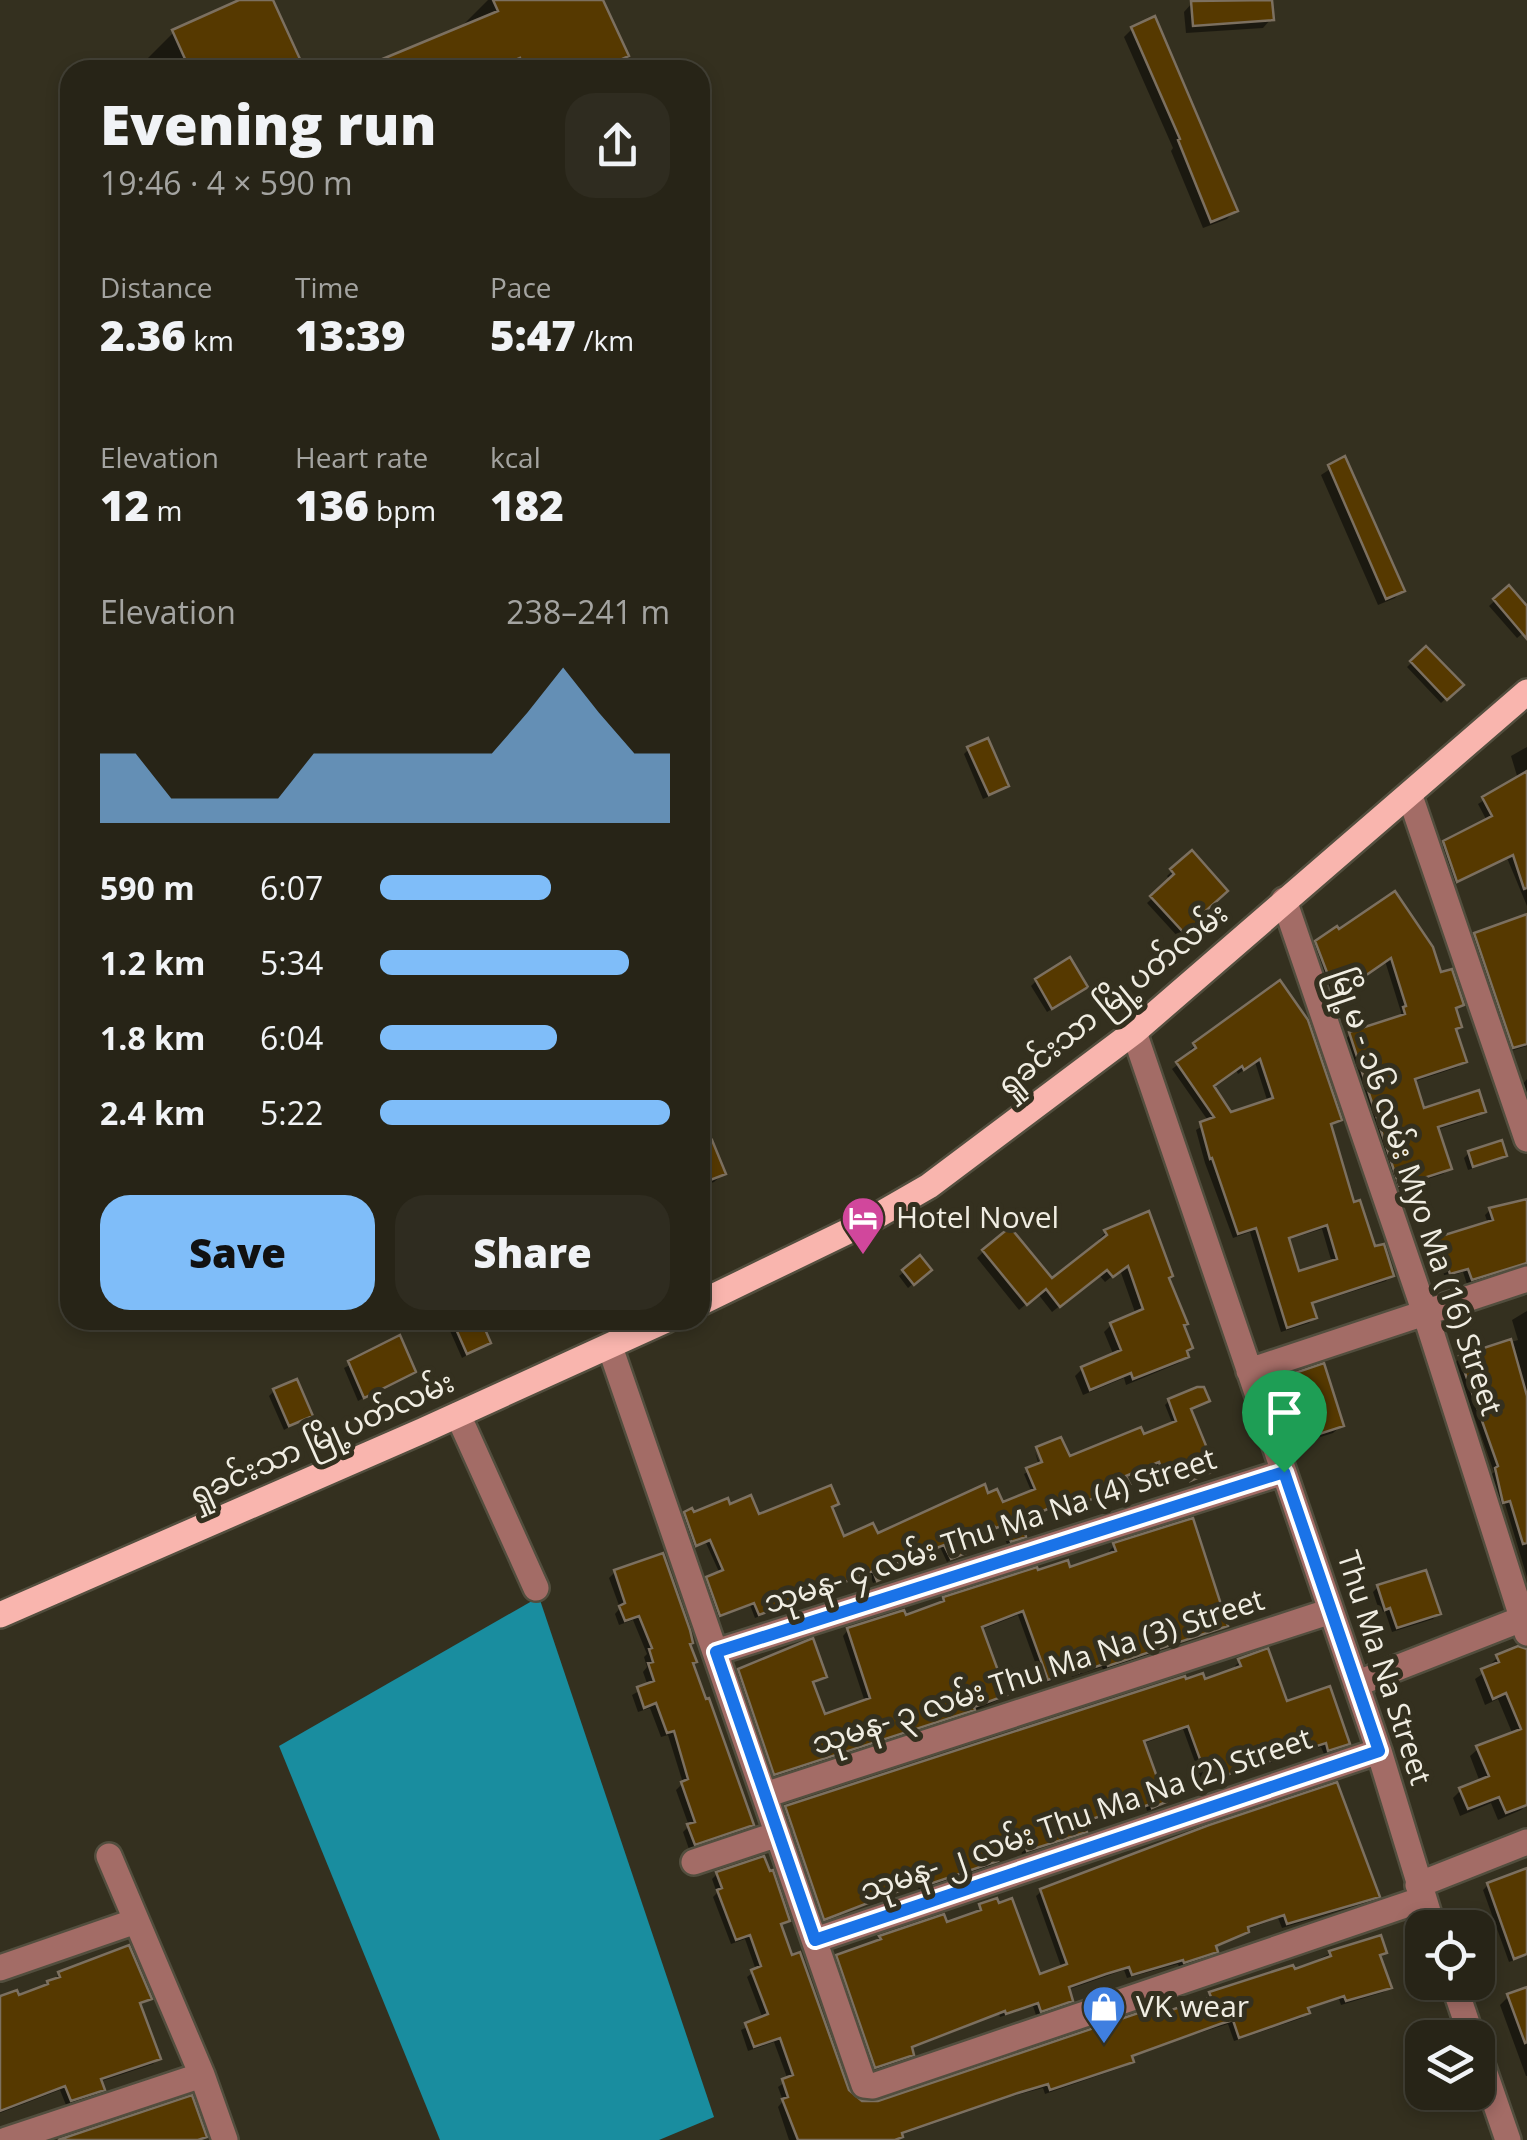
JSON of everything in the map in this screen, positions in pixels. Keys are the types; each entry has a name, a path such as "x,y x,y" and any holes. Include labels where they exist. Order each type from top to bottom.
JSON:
{"main road":[{"name":"ရှုခင်းသာ မြို့ပတ်လမ်း","path":"710,1298 862,1224 929,1186 1134,1032 1527,692"},
{"name":"ရှုခင်းသာ မြို့ပတ်လမ်း","path":"0,1615 645,1330"}],"street":[{"path":"1410,796 1527,1139"},
{"name":"မြို့မ - ၁၆ လမ်း Myo Ma (16) Street","path":"1284,900 1425,1313 1525,1623"},
{"name":"Thu Ma Na Street","path":"1134,1032 1379,1751 1426,1910"},
{"path":"1249,1372 1527,1279"},
{"path":"610,1347 864,2085 872,2086 1420,1892 1527,1842"},
{"path":"458,1414 536,1588"},
{"name":"သုမန- ၄ လမ်း Thu Ma Na (4) Street","path":"716,1652 1284,1472"},
{"name":"သုမန- ၃ လမ်း Thu Ma Na (3) Street","path":"765,1795 1332,1611"},
{"path":"1356,1684 1525,1623"},
{"name":"သုမန- ၂ လမ်း Thu Ma Na (2) Street","path":"815,1940 1379,1751"},
{"path":"694,1862 778,1834"},
{"path":"109,1856 202,2074 225,2140"},
{"path":"0,1968 136,1921"},
{"path":"6,2140 202,2074"},
{"path":"1495,2102 1508,2140"}],"water":[{"path":"539,1597 714,2117 659,2140 440,2140 279,1746"}],"building":[{"path":"239,0 273,0 300,60 186,60 172,30"},
{"path":"493,0 603,0 629,56 620,60 380,60 498,11"},
{"path":"1272,0 1274,20 1193,26 1191,1"},
{"path":"1155,16 1238,211 1211,222 1131,27"},
{"path":"1345,456 1405,591 1386,599 1328,465"},
{"path":"1509,585 1527,606 1527,639 1493,599"},
{"path":"1426,646 1464,685 1447,700 1410,661"},
{"path":"988,738 1009,786 989,795 967,747"},
{"path":"1527,771 1527,888 1524,889 1513,855 1457,882 1443,841 1492,816 1482,797"},
{"path":"1192,850 1228,891 1185,934 1150,896 1174,874 1170,869"},
{"path":"1395,891 1433,947 1441,972 1452,969 1464,1005 1456,1008 1462,1027 1456,1029 1467,1062 1415,1079 1424,1108 1479,1090 1486,1112 1438,1127 1452,1169 1399,1186 1349,1032 1405,1014 1391,958 1336,996 1315,941"},
{"path":"1527,914 1527,1044 1513,1048 1474,933"},
{"path":"1070,957 1088,987 1052,1009 1035,979"},
{"path":"1280,980 1308,1020 1342,1120 1331,1124 1354,1202 1360,1200 1375,1246 1384,1244 1394,1276 1312,1303 1317,1318 1287,1328 1256,1228 1238,1234 1210,1159 1200,1122 1214,1117 1176,1062 1196,1048 1193,1043","holes":["1260,1059 1273,1098 1231,1112 1214,1086 1242,1066 1244,1070","1327,1225 1337,1259 1299,1271 1289,1238"]},
{"path":"1502,1140 1507,1156 1473,1167 1468,1151"},
{"path":"710,1141 726,1174 710,1180"},
{"path":"1527,1199 1527,1263 1472,1280 1468,1269 1450,1274 1438,1237 1493,1220 1489,1208"},
{"path":"1149,1211 1193,1348 1187,1351 1189,1357 1133,1379 1131,1373 1090,1390 1081,1367 1121,1350 1110,1323 1143,1309 1128,1266 1113,1277 1107,1270 1060,1307 1046,1289 1027,1305 982,1250 1010,1227 1052,1278 1107,1235 1104,1230"},
{"path":"920,1255 932,1270 914,1285 902,1270"},
{"path":"456,1330 485,1330 491,1343 467,1354"},
{"path":"400,1335 416,1372 364,1398 348,1361"},
{"path":"1511,1339 1527,1396 1527,1543 1523,1544 1510,1501 1503,1503 1495,1468 1498,1466 1459,1356"},
{"path":"1324,1363 1344,1426 1304,1439 1283,1377"},
{"path":"297,1379 313,1416 289,1426 273,1389"},
{"path":"1204,1387 1210,1401 1191,1409 1216,1470 1190,1481 1182,1463 1162,1471 1159,1462 1126,1476 1130,1484 1072,1507 1069,1500 1031,1516 1036,1528 1025,1533 1026,1537 1011,1542 1004,1525 994,1526 960,1539 966,1553 951,1559 944,1545 898,1563 901,1571 877,1581 873,1571 759,1615 754,1603 720,1616 706,1577 723,1570 710,1540 696,1546 684,1512 692,1508 694,1512 728,1498 730,1504 751,1495 759,1514 831,1485 839,1504 832,1507 844,1536 873,1523 878,1533 985,1484 988,1493 997,1489 1003,1502 1035,1489 1026,1468 1042,1462 1036,1447 1061,1437 1070,1456 1141,1427 1144,1434 1176,1421 1168,1399"},
{"path":"1193,1518 1228,1626 1108,1666 1107,1663 1077,1673 1076,1670 1048,1680 1023,1611 982,1627 1007,1695 974,1707 975,1710 774,1775 738,1669 813,1638 827,1677 813,1682 825,1714 870,1698 847,1628 904,1610 906,1615 944,1601 943,1597 1037,1567 1038,1570 1068,1560 1070,1567 1116,1551 1113,1543"},
{"path":"663,1553 690,1630 697,1662 693,1663 754,1825 695,1845 687,1824 695,1822 681,1782 688,1779 674,1731 667,1733 656,1703 644,1708 637,1687 654,1681 648,1663 653,1662 649,1649 652,1648 639,1616 625,1621 619,1606 625,1603 614,1570"},
{"path":"1426,1570 1441,1614 1397,1628 1390,1608 1385,1610 1377,1585"},
{"path":"1518,1646 1527,1649 1527,1805 1506,1813 1499,1797 1468,1809 1459,1788 1489,1776 1476,1746 1521,1729 1506,1693 1493,1699 1481,1669 1499,1662 1496,1655"},
{"path":"1268,1648 1287,1701 1330,1686 1350,1744 1328,1751 1326,1743 1208,1781 1188,1726 1144,1741 1166,1802 1120,1815 1119,1810 1083,1822 1087,1832 1027,1851 1024,1842 995,1852 998,1861 924,1886 922,1882 824,1920 785,1806 1185,1676 1186,1679 1203,1673 1205,1679 1241,1666 1238,1659"},
{"path":"1337,1782 1380,1897 1287,1924 1284,1915 1248,1927 1249,1932 1216,1946 1218,1952 1184,1963 1183,1960 1132,1975 1129,1967 1106,1974 1069,1987 1073,2001 1041,2012 1038,2003 1006,2014 1005,2011 912,2047 914,2055 875,2068 836,1955 944,1914 947,1922 981,1910 979,1904 1012,1898 1040,1974 1067,1964 1040,1889"},
{"path":"764,1856 770,1871 773,1870 790,1921 781,1924 792,1955 800,1952 849,2090 862,2101 878,2101 1153,2008 1156,2015 1211,1997 1209,1992 1293,1965 1295,1969 1331,1956 1329,1951 1381,1935 1387,1953 1380,1955 1392,1988 1346,2001 1344,1996 1308,2008 1310,2013 1239,2038 1233,2020 1132,2056 1134,2062 1050,2090 1048,2084 1018,2093 902,2133 903,2137 895,2140 798,2140 782,2099 788,2097 782,2079 793,2075 780,2038 754,2047 745,2023 768,2014 751,1970 761,1966 750,1935 736,1940 717,1890 722,1888 716,1872"},
{"path":"1527,1868 1527,1954 1514,1959 1487,1883"},
{"path":"129,1945 152,1999 140,2003 161,2059 101,2079 105,2090 71,2101 65,2086 0,2111 0,1996 17,1990 19,1995 48,1984 47,1981 60,1977 58,1972"},
{"path":"1527,1987 1527,2042 1525,2043 1507,1994"},
{"path":"192,2095 207,2137 58,2140"}],"place":[{"name":"Hotel Novel","path":"863,1256"},
{"name":"VK wear","path":"1104,2045"}],"route":[{"path":"1284,1472 1379,1751 815,1940 716,1652 1284,1472"}]}
